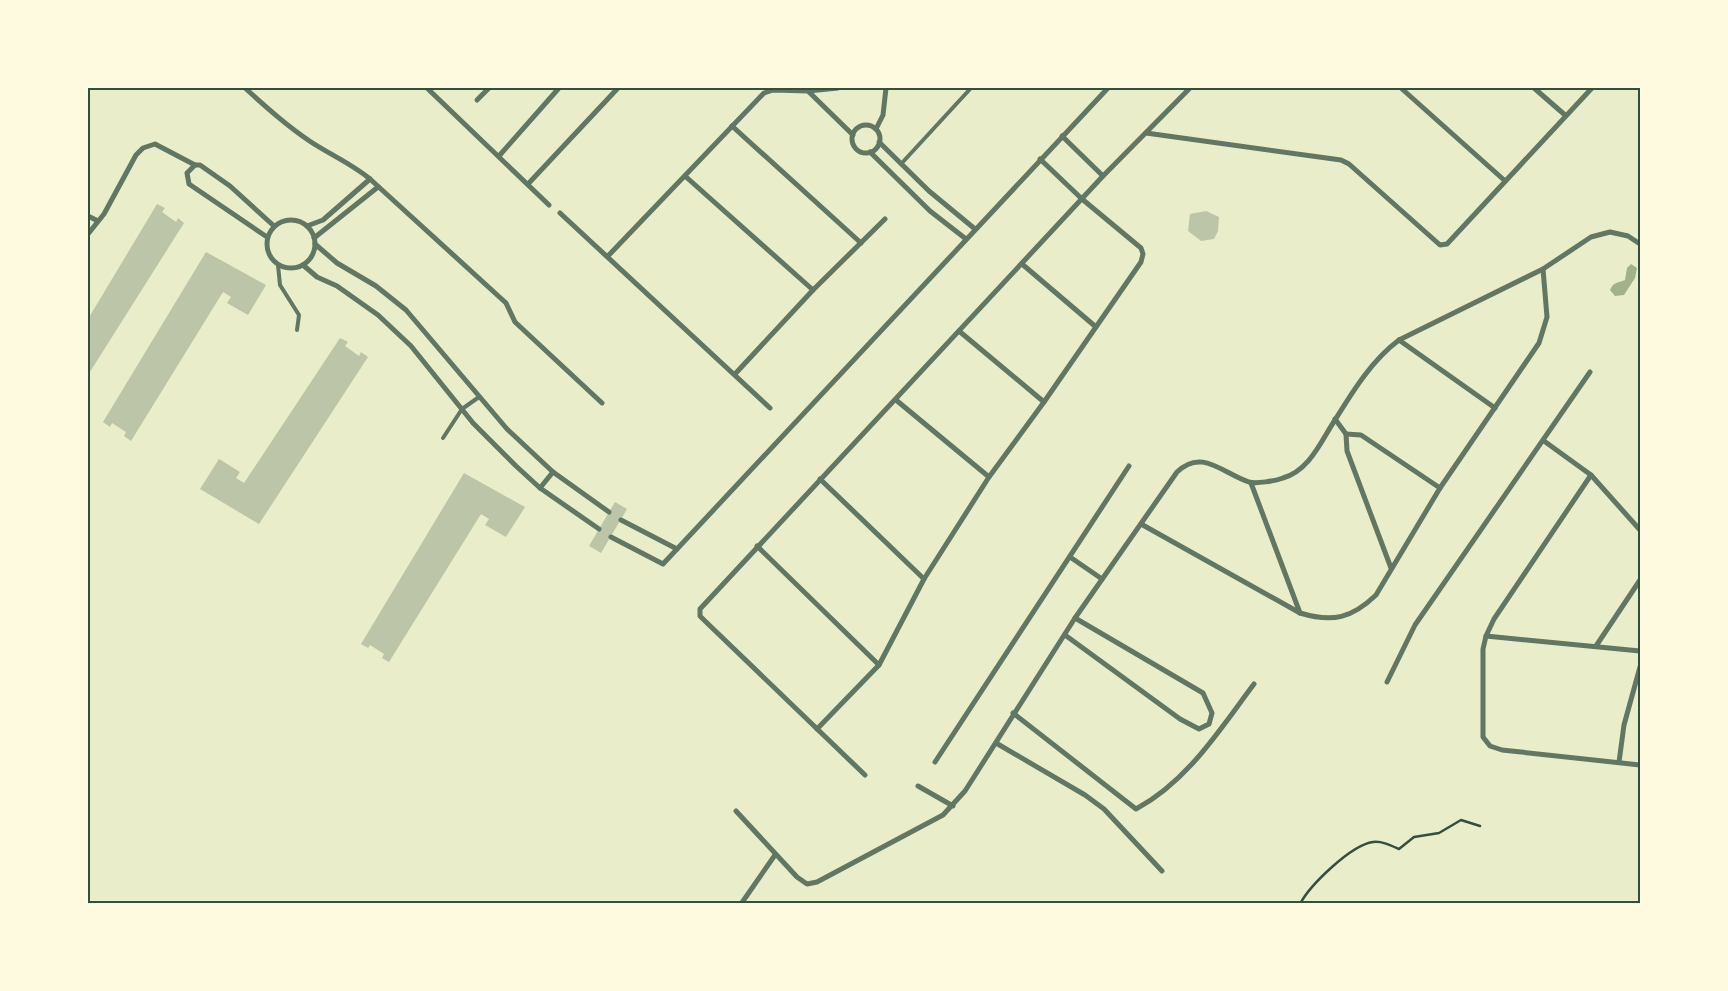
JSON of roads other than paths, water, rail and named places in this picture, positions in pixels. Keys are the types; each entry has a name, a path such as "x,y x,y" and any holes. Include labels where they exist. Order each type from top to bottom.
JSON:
{"street":[{"path":"245,88 278,117 312,142 353,165 370,179 506,303 515,322 602,403"},
{"path":"427,88 549,205"},
{"path":"478,100 489,88"},
{"path":"499,156 559,88"},
{"path":"528,184 618,88"},
{"path":"608,256 764,93 774,90 808,91 838,88"},
{"path":"886,88 883,115 876,129 880,142 900,164 975,229"},
{"path":"611,537 664,564 1108,88"},
{"path":"865,775 704,621 700,616 700,609 1103,176 1190,88"},
{"path":"1401,88 1504,180"},
{"path":"1534,88 1565,115"},
{"path":"1146,133 1341,160 1349,164 1440,245 1446,244 1592,88"},
{"path":"808,91 853,135 855,147 862,152 870,152 880,142"},
{"path":"732,126 862,243"},
{"path":"853,135 862,126 876,129"},
{"path":"1062,136 1103,176"},
{"path":"88,234 104,214 136,155 149,145 155,144 195,165 200,165 230,186 274,226"},
{"path":"870,152 930,212 966,239"},
{"path":"817,729 878,665 924,579 989,477 1044,402 1141,262 1143,254 1140,248 1082,199 1040,159"},
{"path":"195,165 187,173 189,184 267,237"},
{"path":"685,176 813,290"},
{"path":"307,226 323,220 370,179"},
{"path":"378,187 315,241 312,256 303,265 290,269 278,265 269,256 267,237 274,226 292,220 307,226 315,241 337,263 376,286 406,310 507,429 553,472 609,512"},
{"path":"560,212 770,408"},
{"path":"88,216 98,221"},
{"path":"735,374 813,290 885,219"},
{"path":"736,811 797,878 807,884 817,882 930,824 953,806 996,743 1013,713 1075,618 1177,472 1186,463 1197,460 1210,464 1251,483 1283,478 1300,469 1314,454 1335,419 1384,350 1399,340 1543,270 1577,244 1591,237 1610,232 1628,236 1640,244"},
{"path":"1022,264 1096,327"},
{"path":"303,265 317,277 338,286 384,320 411,346 462,410 492,443 540,488 599,530"},
{"path":"1141,524 1300,614 1318,618 1350,615 1376,595 1440,488 1539,343 1545,329 1548,305 1543,270"},
{"path":"959,331 1044,402"},
{"path":"1399,340 1495,408"},
{"path":"1388,682 1415,625 1590,372"},
{"path":"896,400 989,477"},
{"path":"1335,419 1346,434 1347,451 1392,568"},
{"path":"1346,434 1360,435 1440,488"},
{"path":"1544,441 1591,475 1640,530"},
{"path":"935,762 1129,466"},
{"path":"540,488 553,472"},
{"path":"1591,475 1494,619 1486,636 1483,649 1482,727 1484,737 1490,746 1502,750 1640,764"},
{"path":"820,479 924,579"},
{"path":"1251,483 1300,614"},
{"path":"621,520 677,549"},
{"path":"757,546 878,665"},
{"path":"1070,557 1102,579"},
{"path":"1596,646 1640,580"},
{"path":"1065,635 1180,719 1199,729 1209,724 1212,713 1203,693 1189,683 1075,618"},
{"path":"1486,636 1640,651"},
{"path":"1619,762 1624,725 1640,667"},
{"path":"1013,713 1136,808 1173,784 1198,758 1254,684"},
{"path":"996,743 1085,795 1104,809 1162,871"},
{"path":"918,786 953,806"},
{"path":"741,904 775,855"}],"lane":[{"path":"900,164 971,88"},
{"path":"278,265 280,285 299,314 298,330"},
{"path":"444,438 462,410 479,397"}]}
